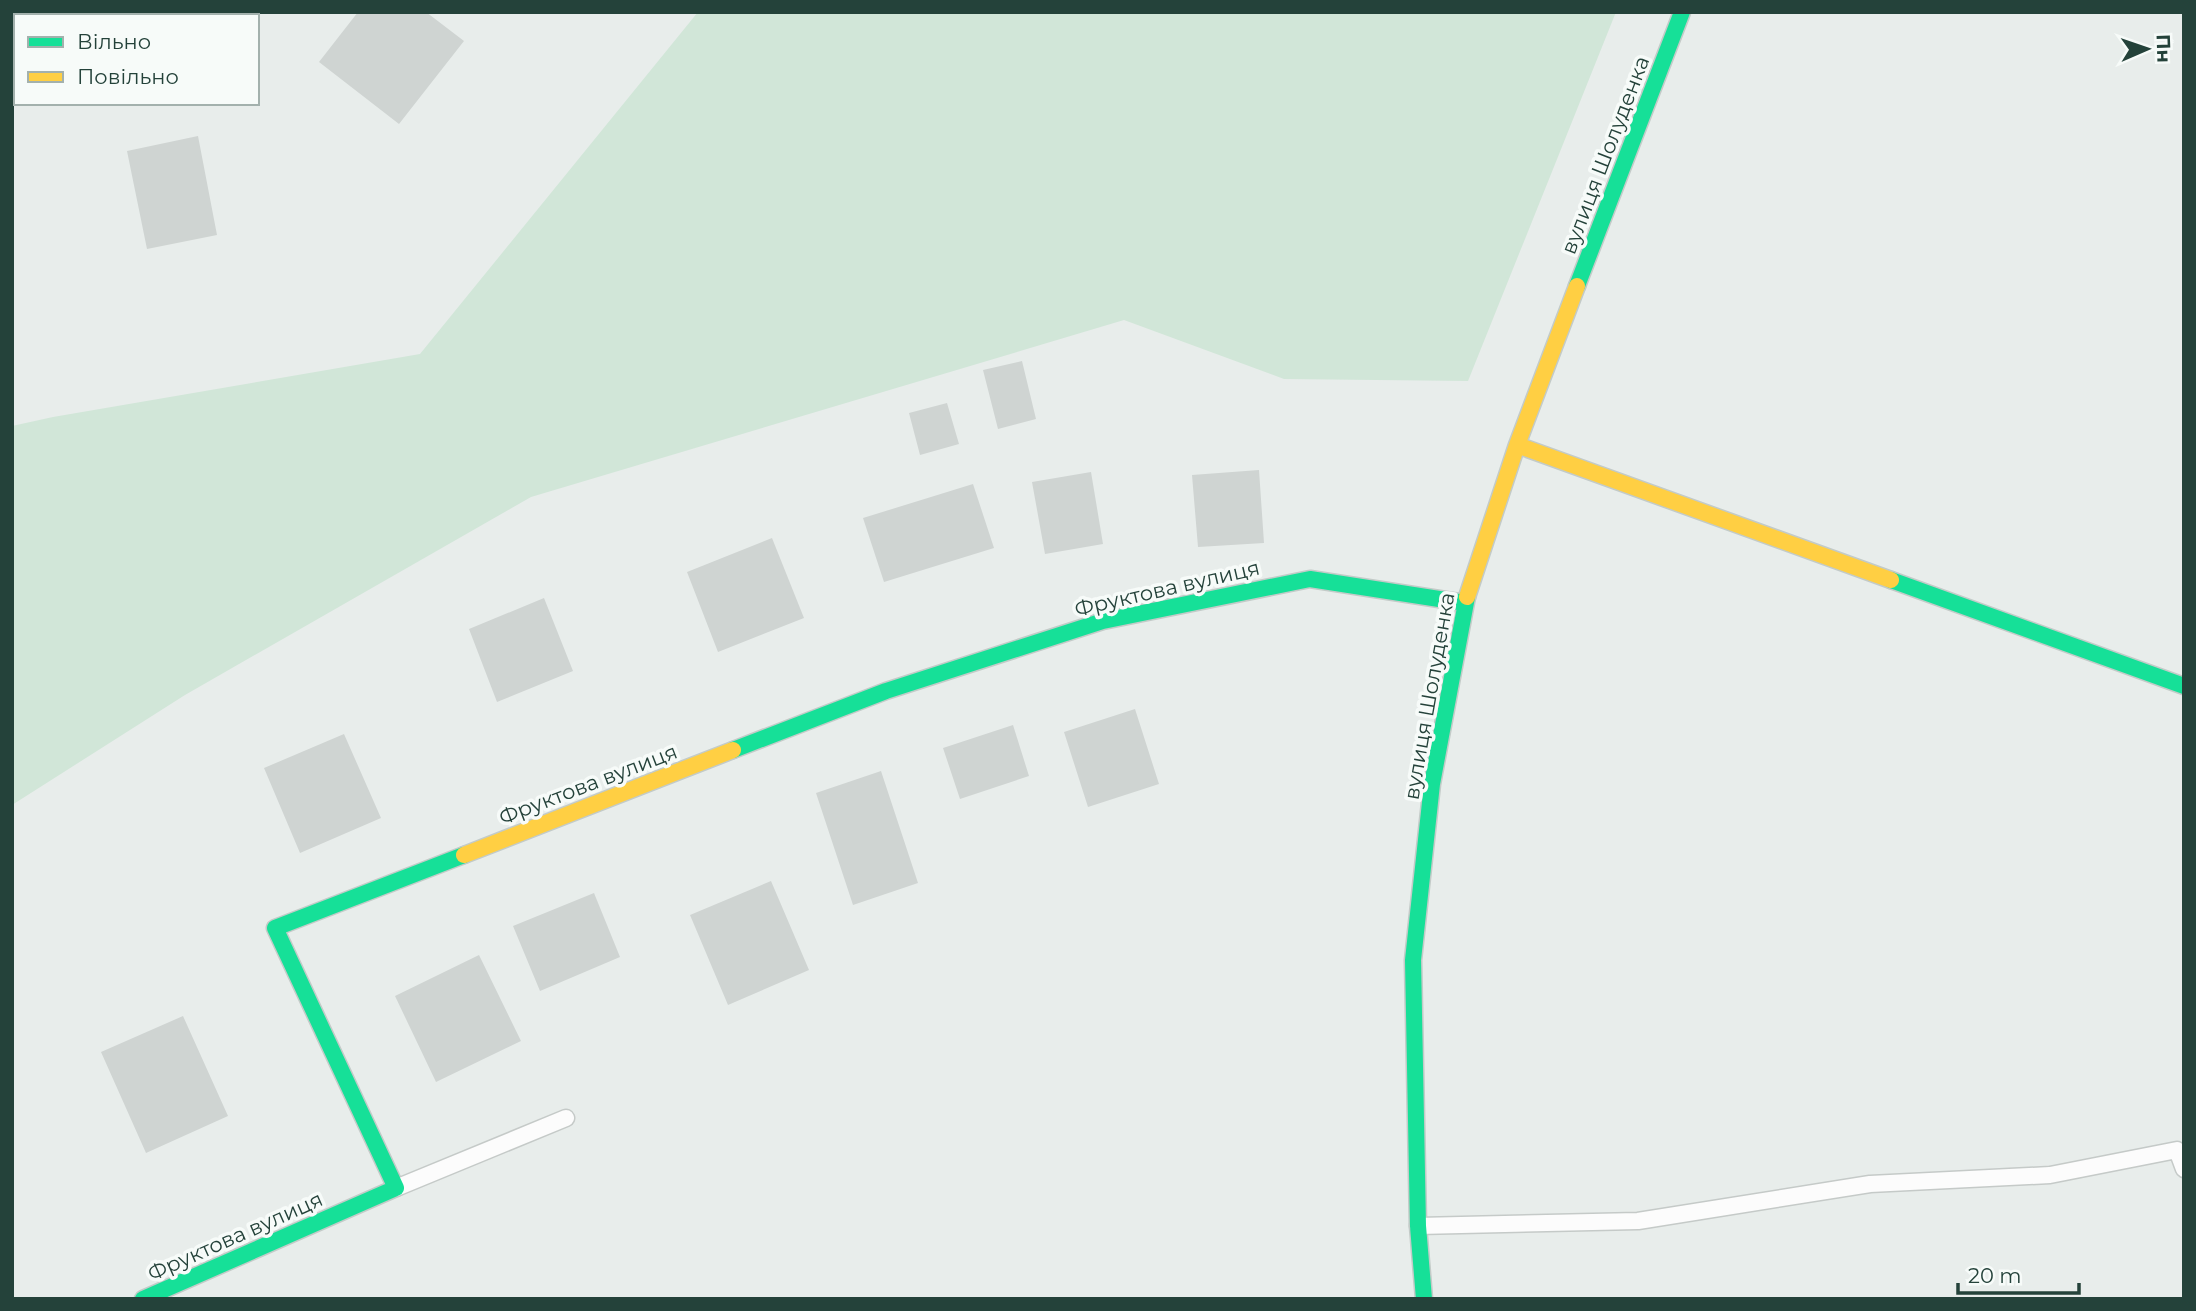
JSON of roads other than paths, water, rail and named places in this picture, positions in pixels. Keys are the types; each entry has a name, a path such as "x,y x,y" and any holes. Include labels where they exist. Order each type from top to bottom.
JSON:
{"street":[{"name":"вулиця Шолуденка","path":"1424,1299 1418,1226 1413,960 1432,784 1465,603 1517,445 1682,12"},
{"path":"1517,445 2184,686"},
{"name":"Фруктова вулиця","path":"143,1299 396,1188 275,928 886,691 1103,621 1310,579 1465,603"}],"lane":[{"path":"396,1188 566,1118"},
{"path":"1418,1226 1638,1221 1870,1184 2050,1175 2177,1150 2184,1169"}]}
